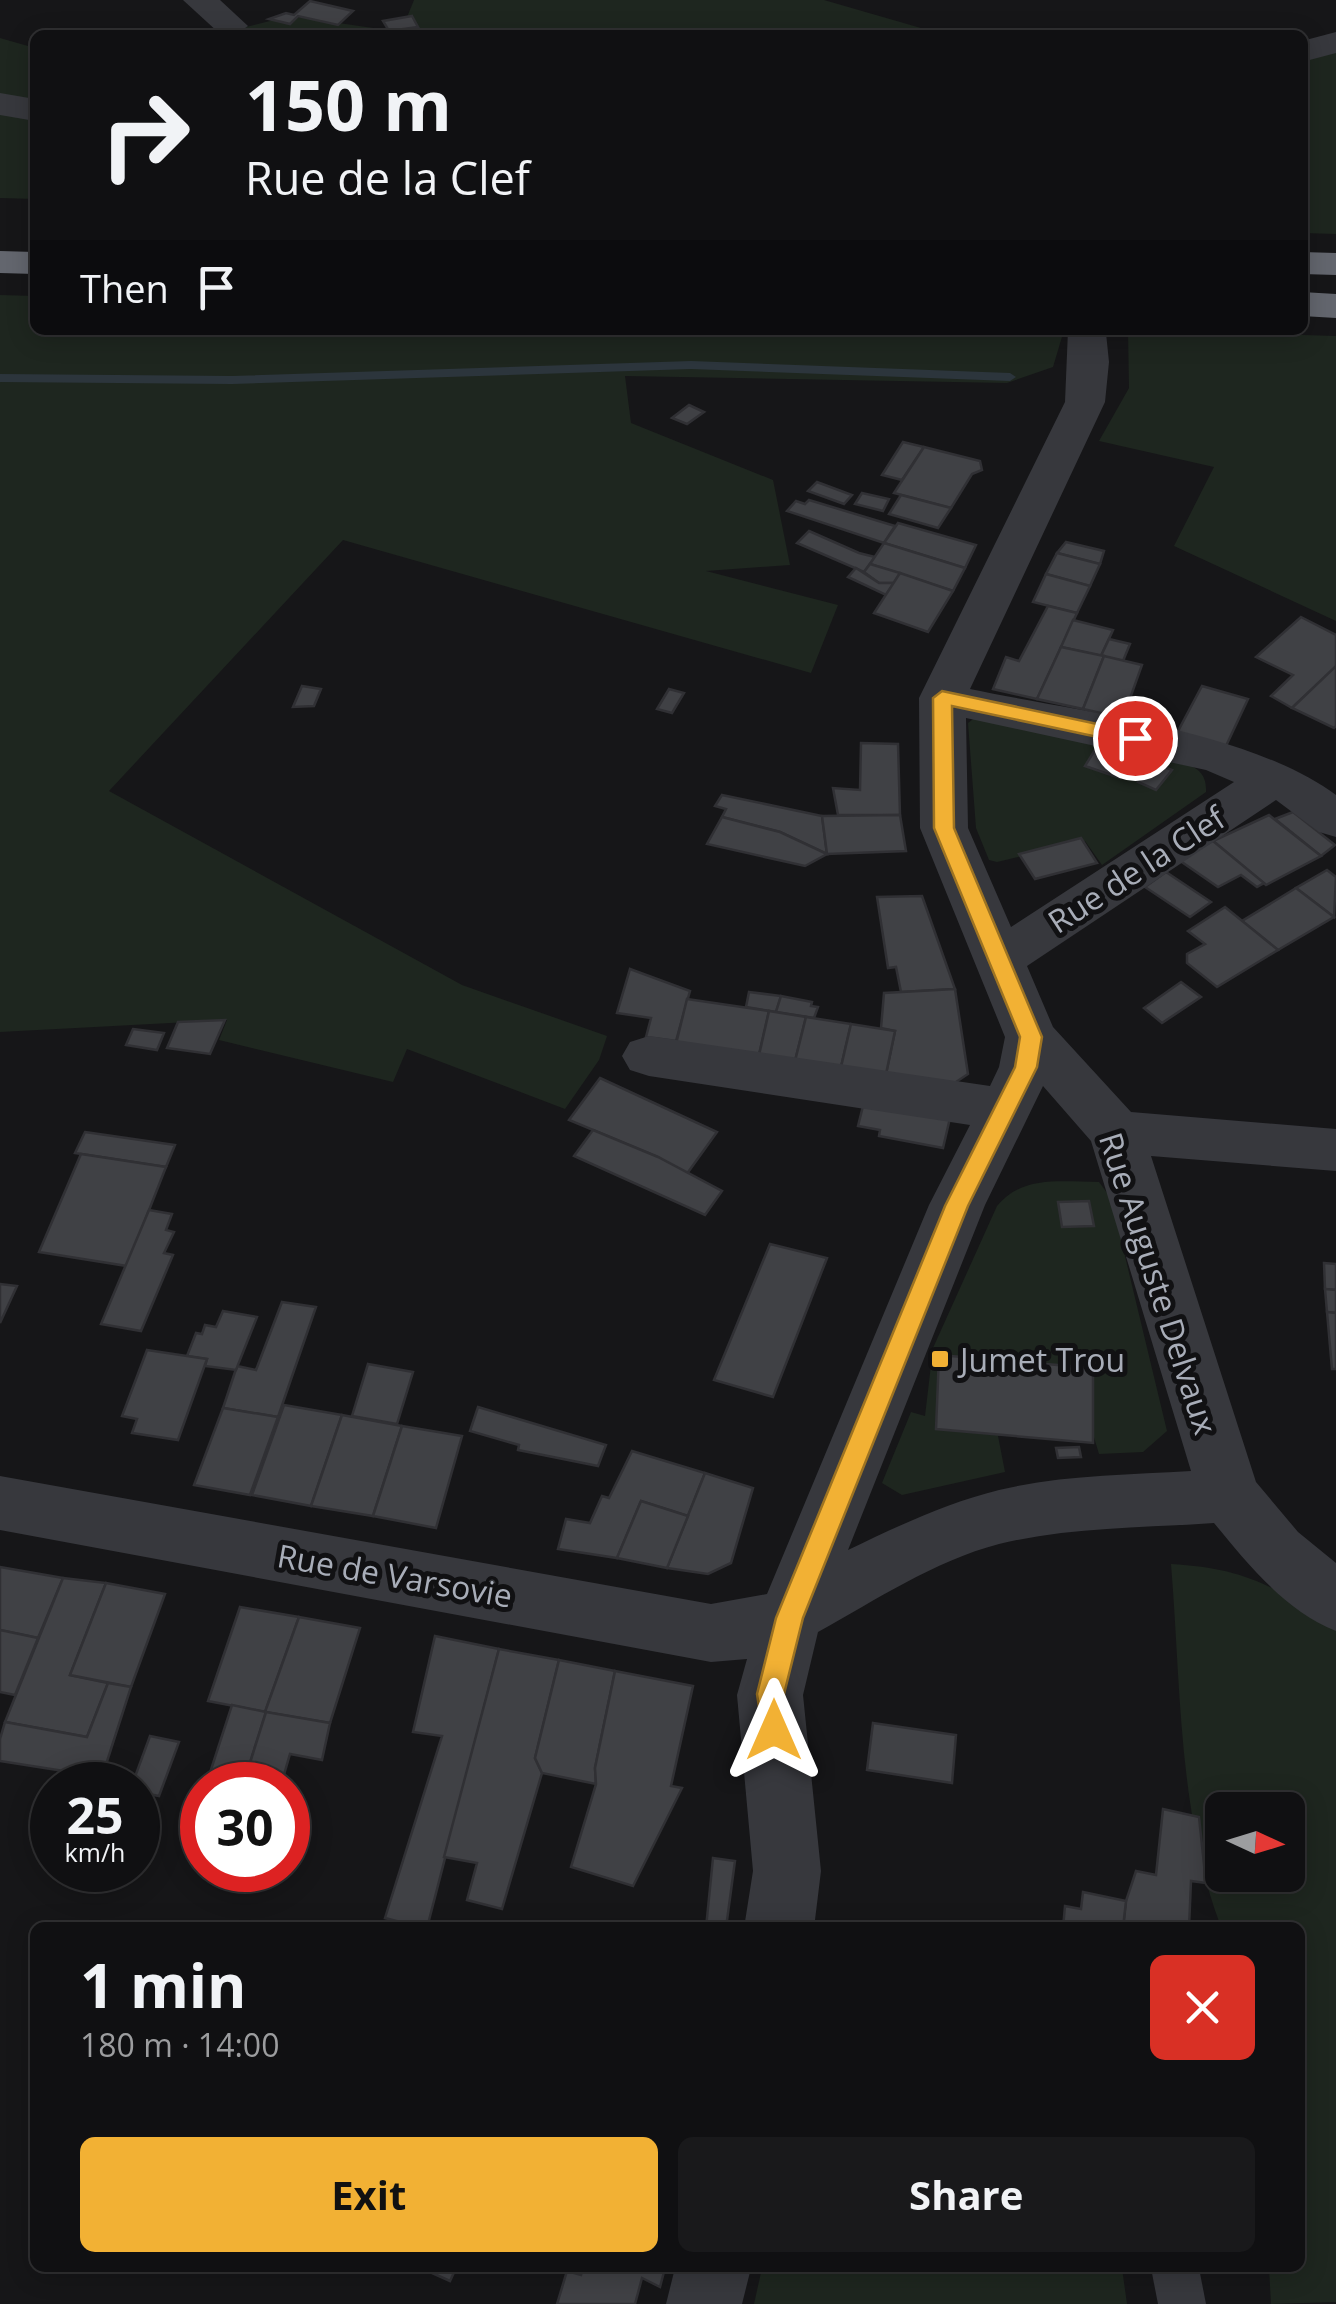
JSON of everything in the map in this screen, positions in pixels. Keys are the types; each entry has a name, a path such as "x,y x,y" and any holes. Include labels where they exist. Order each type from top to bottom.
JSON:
{"highway":[{"path":"0,262 30,263"},
{"path":"1308,264 1336,264"},
{"path":"1308,304 1336,306"}],"street":[{"path":"200,0 231,26"},
{"path":"1308,50 1336,42"},
{"path":"0,104 30,109"},
{"name":"Rue Auguste Delvaux","path":"1086,335 1089,362 1085,402 942,698 944,828 1031,1037 1116,1132 1228,1495"},
{"name":"Rue de la Clef","path":"942,698 1218,757 1274,779 1336,820"},
{"name":"Rue de la Clef","path":"998,960 1274,779"},
{"path":"779,1922 787,1871 770,1694 790,1618 956,1206 1026,1067 1031,1037"},
{"path":"650,1056 1004,1109"},
{"path":"1116,1132 1336,1150"},
{"path":"1228,1495 1276,1552 1336,1602"},
{"name":"Rue de Varsovie","path":"0,1503 711,1633 738,1633 790,1618 856,1577 969,1526 1012,1513 1228,1495"},
{"path":"704,2304 713,2272"}],"lane":[{"path":"1176,2272 1182,2304"}],"shaded area":[{"path":"414,0 824,0 928,30 402,30"},
{"path":"290,16 387,30 234,30"},
{"path":"0,38 30,47 30,199 0,198"},
{"path":"1336,45 1336,234 1308,233 1308,52"},
{"path":"0,295 30,296 30,335 1063,335 1053,367 1007,383 625,376 631,423 773,480 790,565 706,571 838,605 811,673 343,540 109,791 462,985 607,1036 599,1060 565,1109 407,1049 393,1082 219,1040 227,1020 0,1032"},
{"path":"1128,335 1336,336 1336,621 1174,546 1214,467 1099,441 1129,388"},
{"path":"977,716 1177,760 1199,771 1206,792 1102,865 1085,841 997,862 989,860 976,828 968,723"},
{"path":"1099,1182 1111,1198 1167,1431 1143,1452 1099,1454 1093,1434 998,1436 1005,1472 902,1495 882,1483 911,1412 925,1416 933,1348 997,1206 1018,1189 1030,1185"},
{"path":"1171,1564 1220,1570 1259,1582 1336,1628 1336,2302 1271,2304 1269,2272 1305,2272 1305,1922 1219,1922 1210,1892 1305,1892 1305,1792 1205,1792 1205,1876 1196,1840 1184,1749"},
{"path":"761,2272 1123,2272 1127,2304 754,2304"}],"building":[{"path":"310,1 353,11 338,25 298,16 290,24 269,19 286,13 294,15"},
{"path":"412,16 418,27 388,30 383,21"},
{"path":"689,405 704,412 687,424 672,418"},
{"path":"903,442 924,447 902,480 882,475"},
{"path":"924,447 980,461 982,470 972,474 951,508 894,493"},
{"path":"817,482 852,495 844,504 808,491"},
{"path":"862,493 889,499 883,511 855,504"},
{"path":"901,495 951,508 938,528 889,514"},
{"path":"809,500 895,526 884,543 787,511 796,501 805,504"},
{"path":"898,523 976,545 965,568 884,543"},
{"path":"809,531 875,557 864,572 797,543"},
{"path":"1066,542 1104,551 1100,564 1057,553"},
{"path":"884,543 965,568 953,591 870,564"},
{"path":"1057,553 1100,564 1090,586 1046,574"},
{"path":"870,564 900,573 894,583 879,583 864,572"},
{"path":"856,568 879,583 894,583 886,595 848,577"},
{"path":"900,573 953,591 928,632 874,613"},
{"path":"1046,574 1090,586 1077,613 1033,602"},
{"path":"1048,606 1077,613 1037,699 993,689 1006,657 1019,661"},
{"path":"1301,617 1336,635 1336,667 1292,708 1271,696 1293,675 1256,657"},
{"path":"1073,620 1113,630 1101,656 1061,647"},
{"path":"1109,639 1130,644 1123,661 1101,656"},
{"path":"1061,647 1104,656 1083,709 1037,699"},
{"path":"1104,656 1142,665 1123,718 1083,709"},
{"path":"1336,666 1336,726 1334,728 1292,708"},
{"path":"302,686 321,689 314,706 293,707"},
{"path":"1202,686 1248,699 1226,746 1177,733"},
{"path":"669,689 684,693 672,713 657,709"},
{"path":"861,743 898,744 900,815 838,815 833,788 860,790"},
{"path":"1098,745 1133,758 1120,778 1085,766"},
{"path":"1153,762 1172,770 1156,790 1138,782"},
{"path":"722,795 822,816 827,854 780,832 722,817 726,809 715,806"},
{"path":"1293,812 1335,845 1321,856 1275,819"},
{"path":"900,815 906,851 827,854 822,816"},
{"path":"1269,815 1321,856 1266,885 1213,841"},
{"path":"722,817 780,832 827,854 805,866 707,844"},
{"path":"1081,838 1097,863 1035,879 1019,854"},
{"path":"1213,841 1264,883 1257,887 1241,875 1218,887 1179,860"},
{"path":"1327,870 1336,877 1334,917 1296,888"},
{"path":"1166,872 1211,902 1190,917 1145,887"},
{"path":"1296,888 1334,917 1278,950 1242,921"},
{"path":"922,896 955,989 901,992 896,967 888,968 877,897"},
{"path":"1225,907 1278,950 1217,987 1187,963 1187,954 1205,944 1188,931"},
{"path":"630,969 690,991 676,1041 646,1037 651,1018 617,1013"},
{"path":"1181,982 1201,997 1162,1023 1144,1008"},
{"path":"955,989 968,1074 953,1084 886,1074 895,1031 881,1028 884,993"},
{"path":"749,992 781,996 776,1012 746,1007"},
{"path":"781,996 812,1002 811,1006 818,1007 814,1018 776,1012"},
{"path":"687,999 769,1011 759,1055 676,1044"},
{"path":"769,1011 806,1017 795,1061 759,1055"},
{"path":"806,1017 851,1024 841,1067 795,1061"},
{"path":"225,1020 210,1054 167,1048 178,1022"},
{"path":"851,1024 895,1031 886,1074 841,1067"},
{"path":"133,1029 164,1033 157,1050 126,1045"},
{"path":"600,1078 717,1132 686,1175 658,1157 569,1120"},
{"path":"864,1102 950,1118 943,1148 879,1136 880,1130 858,1126"},
{"path":"593,1130 658,1157 722,1191 705,1215 574,1156"},
{"path":"85,1132 175,1145 166,1167 75,1153"},
{"path":"81,1154 166,1167 127,1266 39,1252"},
{"path":"1089,1201 1094,1226 1062,1227 1058,1202"},
{"path":"149,1210 172,1214 166,1230 174,1232 164,1253 173,1255 141,1331 101,1324"},
{"path":"770,1244 827,1258 773,1397 714,1380"},
{"path":"1324,1263 1336,1264 1336,1290 1325,1289"},
{"path":"0,1284 17,1286 0,1323"},
{"path":"1325,1289 1336,1290 1336,1313 1327,1312"},
{"path":"282,1302 316,1307 278,1417 223,1408 237,1366 256,1370"},
{"path":"223,1311 257,1317 236,1370 205,1366 207,1359 187,1356 196,1333 202,1334 205,1325 216,1327"},
{"path":"1327,1312 1336,1313 1336,1369 1332,1369"},
{"path":"147,1350 207,1359 178,1440 132,1433 137,1419 122,1416"},
{"path":"939,1355 1093,1368 1093,1443 936,1429"},
{"path":"368,1364 413,1372 397,1424 352,1416"},
{"path":"284,1405 342,1415 311,1506 252,1495"},
{"path":"478,1407 606,1445 598,1466 518,1450 519,1445 470,1431"},
{"path":"223,1408 278,1417 250,1495 194,1485"},
{"path":"342,1415 402,1426 373,1516 311,1506"},
{"path":"402,1426 462,1436 436,1528 373,1516"},
{"path":"1079,1447 1081,1457 1058,1458 1056,1448"},
{"path":"632,1451 705,1473 688,1516 641,1501 617,1558 558,1549 566,1519 590,1523 602,1496 609,1498"},
{"path":"705,1473 753,1488 731,1563 708,1574 667,1568"},
{"path":"641,1501 688,1516 667,1568 617,1558"},
{"path":"0,1567 63,1578 38,1638 0,1630"},
{"path":"63,1578 106,1583 70,1675 108,1683 87,1737 5,1722"},
{"path":"106,1583 165,1594 131,1687 70,1675"},
{"path":"240,1607 299,1617 265,1712 208,1701"},
{"path":"299,1617 360,1628 330,1723 265,1712"},
{"path":"0,1630 38,1638 15,1695 0,1692"},
{"path":"435,1636 499,1649 429,1922 385,1918 442,1736 413,1732"},
{"path":"499,1649 559,1660 535,1758 542,1773 502,1909 467,1900 477,1863 444,1857"},
{"path":"559,1660 615,1671 595,1768 596,1784 542,1773 535,1758"},
{"path":"615,1671 693,1686 671,1786 682,1788 633,1886 571,1867 596,1784 595,1768"},
{"path":"108,1683 131,1687 107,1762 30,1762 30,1766 0,1761 5,1722 87,1737"},
{"path":"232,1705 266,1712 250,1762 213,1762"},
{"path":"266,1712 330,1723 322,1760 290,1754 288,1762 250,1762"},
{"path":"873,1723 956,1735 952,1783 867,1770"},
{"path":"150,1736 179,1742 160,1793 160,1762 140,1762"},
{"path":"1163,1809 1199,1817 1205,1883 1191,1881 1189,1922 1124,1922 1136,1871 1156,1875"},
{"path":"713,1858 735,1861 727,1922 707,1922"},
{"path":"1083,1892 1126,1901 1124,1922 1064,1922 1065,1906 1081,1909"},
{"path":"430,2272 454,2272 450,2281"},
{"path":"567,2272 664,2272 660,2287 642,2278 635,2304 557,2304"}],"waterway":[{"path":"0,378 232,380 691,365 1010,377"}],"place":[{"name":"Jumet Trou","path":"940,1359"}],"route":[{"path":"774,1730 770,1694 790,1618 956,1206 1026,1067 1031,1037 944,828 942,698 1135,738"}]}
